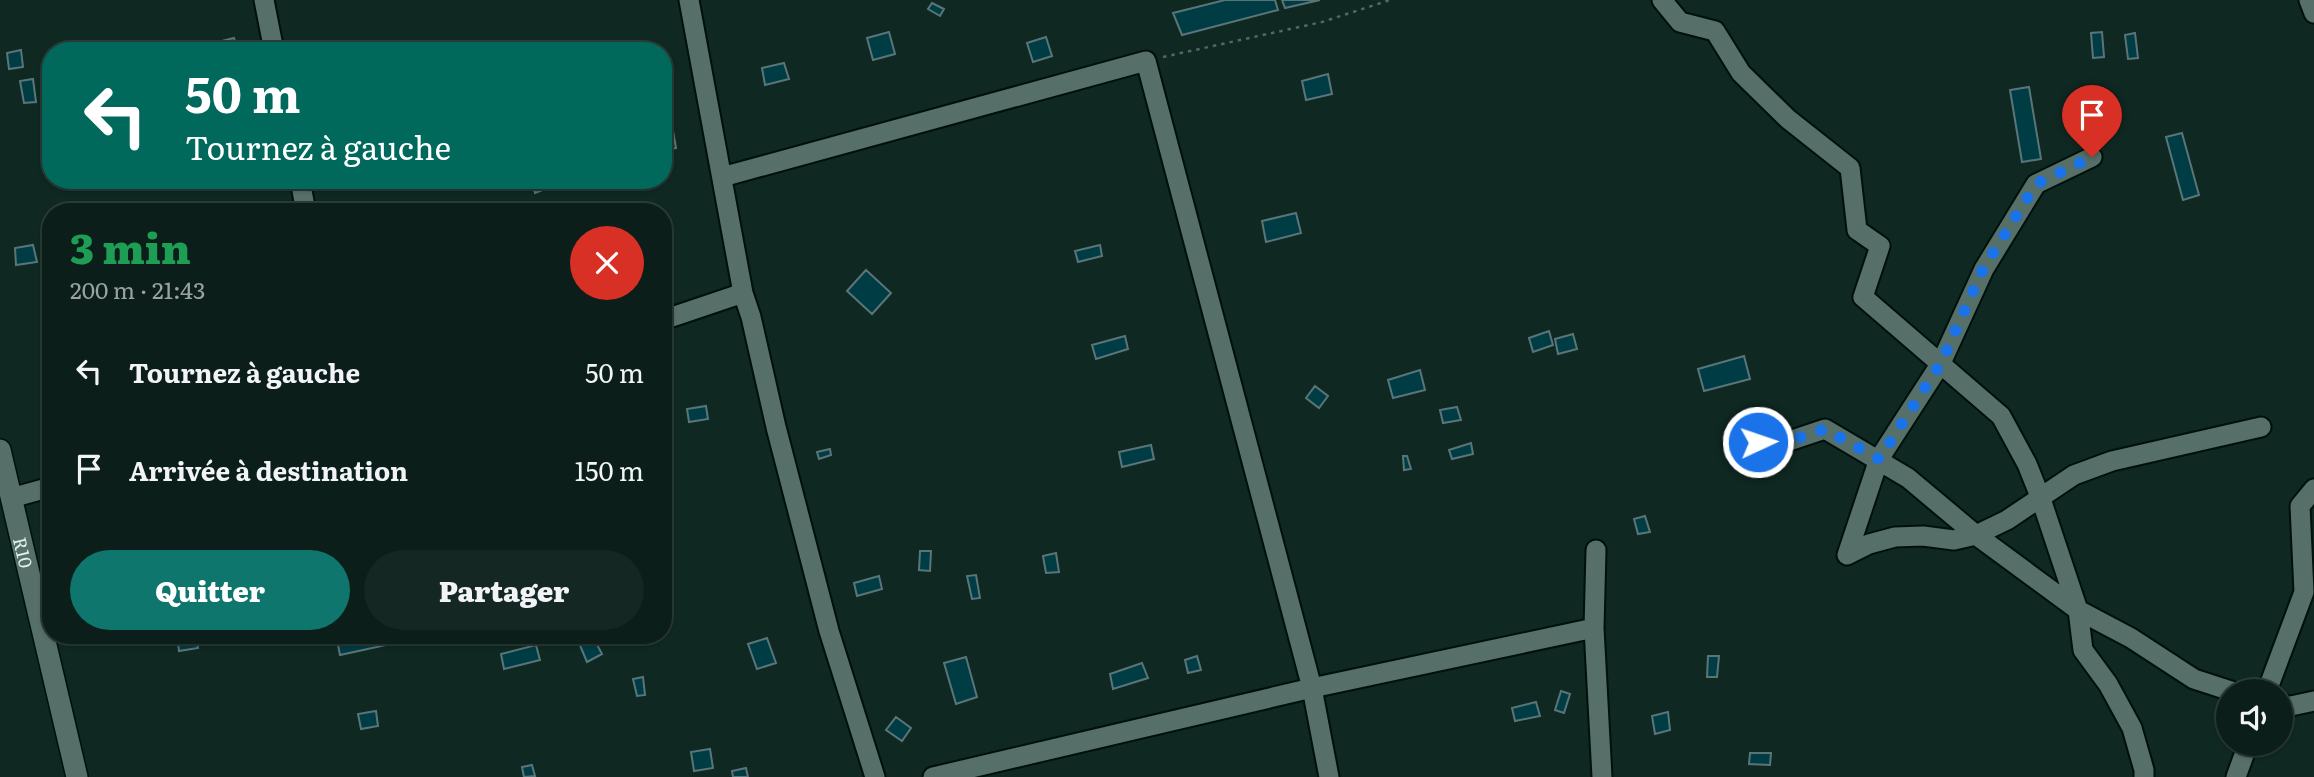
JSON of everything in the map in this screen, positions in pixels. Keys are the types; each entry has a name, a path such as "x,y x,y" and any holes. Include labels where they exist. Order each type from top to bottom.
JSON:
{"main road":[{"name":"R10","path":"0,450 42,629"},
{"name":"R10","path":"46,644 77,777"}],"street":[{"path":"264,0 272,42"},
{"path":"690,0 743,293 829,631 874,777"},
{"path":"1662,0 1680,22 1715,31 1741,73 1788,119 1850,168 1857,230 1880,246 1863,297 2001,416 2027,464 2040,499 2078,610 2083,650 2108,684 2132,728 2144,777"},
{"path":"2309,0 2314,13"},
{"path":"722,177 1146,61 1312,688 1329,777"},
{"path":"2092,157 2036,184 1983,269 1941,363 1879,459 1847,555 1869,544 1895,537 1923,536 1954,540 1976,536 2007,520 2074,475 2112,461 2261,427"},
{"path":"672,317 743,293"},
{"path":"1758,442 1786,442 1825,429 1908,478 1976,536 2078,610 2132,638 2194,679 2216,686"},
{"path":"11,498 42,489"},
{"path":"2271,679 2304,592 2300,506 2314,489"},
{"path":"1596,550 1594,628 1602,777"},
{"path":"933,777 1312,688 1594,628"},
{"path":"2293,706 2314,701"},
{"path":"2236,777 2244,756"}],"path":[{"path":"1146,61 1322,22 1390,0"}],"building":[{"path":"1225,0 1275,0 1278,10 1182,35 1173,13"},
{"path":"1282,0 1320,0 1285,8"},
{"path":"932,3 944,9 940,16 928,9"},
{"path":"889,32 895,54 873,60 867,38"},
{"path":"2102,32 2104,57 2093,58 2091,33"},
{"path":"2135,33 2138,58 2128,59 2125,35"},
{"path":"1046,37 1052,56 1033,62 1027,43"},
{"path":"234,38 235,42 218,42"},
{"path":"21,50 23,67 9,69 7,53"},
{"path":"784,63 789,79 765,85 762,68"},
{"path":"1328,74 1332,94 1306,100 1302,81"},
{"path":"33,79 36,102 24,103 20,81"},
{"path":"2029,87 2041,159 2022,162 2010,90"},
{"path":"672,131 676,148 672,149"},
{"path":"2182,133 2199,195 2183,200 2166,137"},
{"path":"1296,213 1301,233 1266,242 1262,221"},
{"path":"33,245 37,262 16,265 15,248"},
{"path":"1100,245 1102,256 1078,262 1075,251"},
{"path":"866,270 891,293 872,314 847,291"},
{"path":"1549,331 1553,345 1533,352 1529,338"},
{"path":"1573,334 1577,349 1558,354 1555,339"},
{"path":"1125,336 1128,349 1096,359 1092,345"},
{"path":"1744,356 1750,379 1704,391 1698,369"},
{"path":"1420,370 1425,390 1393,398 1388,380"},
{"path":"1315,386 1328,396 1319,408 1306,398"},
{"path":"706,406 708,419 689,422 687,409"},
{"path":"1457,407 1461,420 1443,423 1440,410"},
{"path":"1471,443 1473,454 1452,459 1449,450"},
{"path":"1151,445 1154,459 1122,467 1119,452"},
{"path":"830,449 831,455 819,459 817,452"},
{"path":"1403,456 1407,456 1411,469 1404,470"},
{"path":"1645,516 1650,532 1638,534 1634,519"},
{"path":"920,551 931,551 930,571 919,570"},
{"path":"1056,553 1059,572 1046,573 1043,556"},
{"path":"976,575 980,598 972,599 967,576"},
{"path":"879,576 882,589 857,596 854,583"},
{"path":"767,638 776,663 757,669 748,644"},
{"path":"178,644 197,644 198,648 179,651"},
{"path":"338,644 386,644 386,645 340,655"},
{"path":"579,644 597,644 602,654 587,662"},
{"path":"536,645 540,660 504,669 501,654"},
{"path":"1197,656 1201,670 1188,673 1185,660"},
{"path":"1708,656 1719,656 1717,677 1707,677"},
{"path":"966,657 977,697 956,704 944,663"},
{"path":"1142,663 1148,678 1113,689 1110,674"},
{"path":"643,677 645,695 637,696 633,679"},
{"path":"1561,691 1570,694 1564,713 1555,710"},
{"path":"1536,702 1540,716 1515,721 1512,708"},
{"path":"376,711 378,726 361,729 358,714"},
{"path":"1668,712 1670,730 1655,734 1652,716"},
{"path":"896,717 911,728 902,741 886,730"},
{"path":"710,749 713,768 694,771 691,752"},
{"path":"1750,753 1771,753 1770,765 1749,764"},
{"path":"532,765 535,776 524,777 522,767"},
{"path":"746,768 748,777 733,777 732,771"}],"route":[{"path":"1758,442 1786,442 1825,429 1879,459 1941,363 1983,269 2036,184 2092,157"}]}
